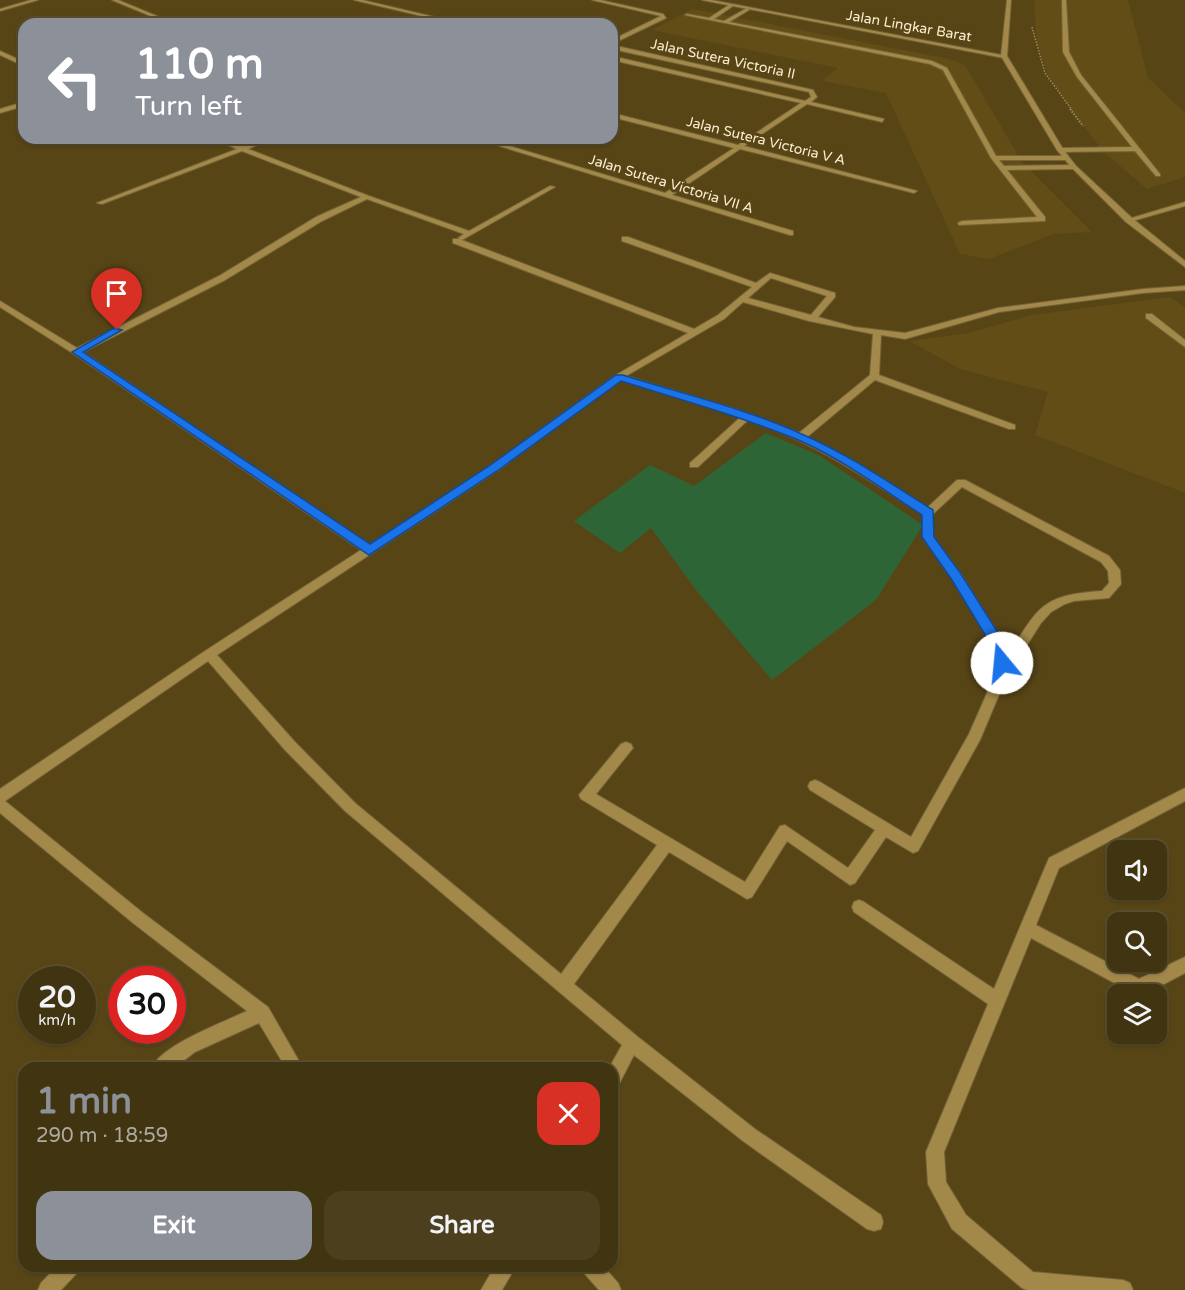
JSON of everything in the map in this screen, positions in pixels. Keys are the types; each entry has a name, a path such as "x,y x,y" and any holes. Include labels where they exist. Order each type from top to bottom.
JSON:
{"street":[{"path":"0,10 36,0"},
{"path":"114,0 159,18"},
{"path":"356,0 436,18"},
{"path":"594,0 663,15 664,18 618,42"},
{"name":"Jalan Lingkar Barat","path":"704,0 1004,56"},
{"path":"1009,0 1004,56 1060,150 1074,168 1129,220 1185,265"},
{"path":"1064,0 1066,52 1079,76 1158,176"},
{"path":"710,19 731,6"},
{"path":"724,22 747,9"},
{"path":"687,15 932,63 945,69 994,158 1042,219 962,223"},
{"name":"Jalan Sutera Victoria II","path":"618,46 812,91 814,97 805,103"},
{"path":"0,53 18,61"},
{"name":"Jalan Sutera Victoria II","path":"618,59 882,120"},
{"path":"667,195 805,103"},
{"path":"0,111 18,106"},
{"name":"Jalan Sutera Victoria V A","path":"618,116 914,191"},
{"path":"231,144 366,197 468,233"},
{"path":"100,203 254,144"},
{"name":"Jalan Sutera Victoria VII A","path":"496,144 790,233"},
{"path":"1060,150 1137,149"},
{"path":"994,158 1066,158"},
{"path":"1001,168 1074,168"},
{"path":"552,187 468,233 456,242 694,332"},
{"path":"76,352 222,278 319,219 366,197"},
{"path":"1129,220 1185,204"},
{"path":"624,239 757,286"},
{"path":"1175,258 1185,255"},
{"path":"0,797 209,654 493,469 619,377 721,317 770,276 832,295 812,319"},
{"path":"742,299 812,319 877,333 905,336 998,310 1143,291 1185,288"},
{"path":"0,303 369,550"},
{"path":"1149,316 1185,344"},
{"path":"1172,334 1185,331"},
{"path":"801,437 874,376 877,333"},
{"path":"874,376 1012,427"},
{"path":"619,377 801,437 845,460 928,513"},
{"path":"693,465 746,417"},
{"path":"815,786 913,846 975,736 1001,676 1037,620 1047,609 1074,597 1106,595 1115,584 1113,570 1106,559 961,482 928,513 928,537 957,577 1002,650 1001,676"},
{"path":"209,654 290,746 350,807 632,1043 749,1135 874,1222"},
{"path":"626,748 586,795 747,892 784,831 850,878 884,829"},
{"path":"1123,1290 1028,1285 959,1222 937,1184 935,1152 1054,863 1185,794"},
{"path":"0,805 138,918 262,1013 291,1062"},
{"path":"563,985 667,843"},
{"path":"859,906 997,1001"},
{"path":"1027,928 1139,988 1185,965"},
{"path":"168,1062 189,1046 262,1013"},
{"path":"618,1069 632,1043"},
{"path":"48,1290 64,1272"},
{"path":"491,1290 502,1272"},
{"path":"596,1272 611,1290"}],"shaded area":[{"path":"1035,0 1128,0 1148,78 1185,113 1185,177 1147,189 1105,153 1073,113 1047,74 1037,41"},
{"path":"693,9 949,59 965,65 1022,162 1092,232 1053,234 989,259 960,254 886,93 822,81 838,68 652,30"},
{"path":"1170,297 1185,308 1185,493 1035,435 1048,392 960,369 910,341 969,333 1032,315"}],"green space":[{"path":"766,433 820,456 923,525 876,600 772,680 699,594 651,528 620,553 574,521 650,465 694,486"}],"route":[{"path":"117,330 76,352 369,550 493,469 619,377 764,423 801,437 845,460 928,513 928,537 957,577 1002,650 1002,663"}]}
